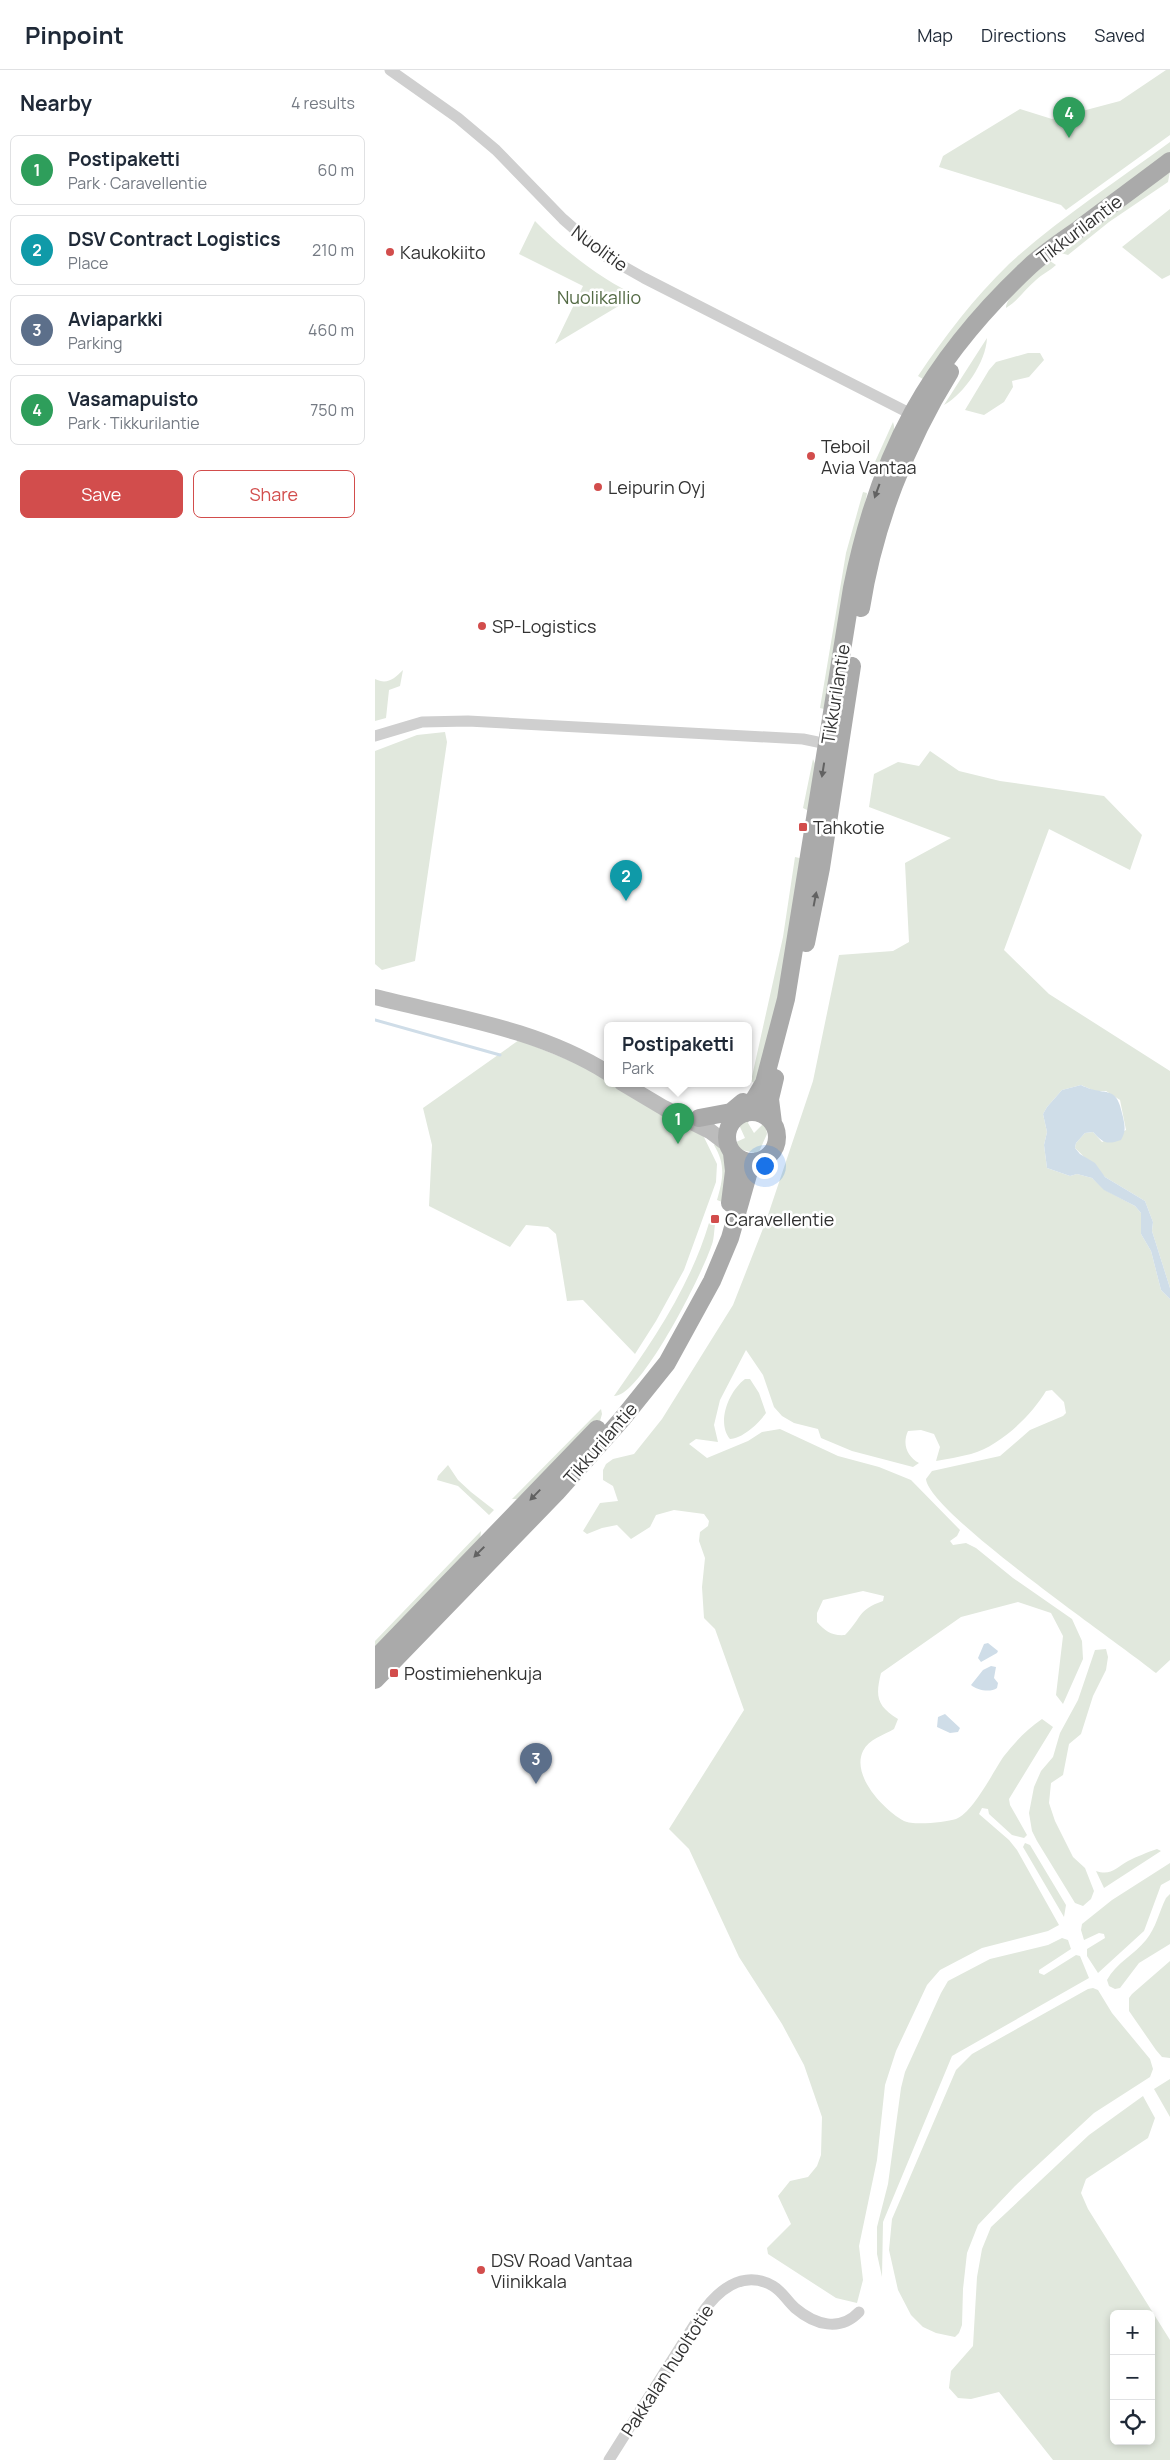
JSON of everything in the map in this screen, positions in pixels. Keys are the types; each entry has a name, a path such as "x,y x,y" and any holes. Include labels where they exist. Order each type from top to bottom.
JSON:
{"main road":[{"name":"Tikkurilantie","path":"773,1123 770,1100 812,916 862,536 877,490 917,417 927,386 964,334 1031,264 1170,161"},
{"name":"Tikkurilantie","path":"740,1116 764,1084 773,1054 786,999 834,745"},
{"path":"375,997 537,1038 584,1058 604,1071"},
{"path":"699,1118 731,1112 764,1084"},
{"path":"629,1087 664,1108 710,1131 745,1161 759,1161 771,1152 776,1144 777,1135 773,1123 761,1114 740,1116 721,1122 664,1108"},
{"path":"730,1149 727,1133 740,1116"},
{"name":"Tikkurilantie","path":"375,1659 557,1472 635,1388 660,1354 704,1277 724,1224 731,1200 734,1171 730,1149"},
{"name":"Tikkurilantie","path":"375,1680 557,1492 622,1419 667,1363 712,1281 729,1238 749,1171 759,1161"}],"street":[{"name":"Nuolitie","path":"390,70 458,118 496,150 563,220 605,256 644,278 917,417"},
{"path":"375,736 422,722 468,720 803,739 834,745"},
{"name":"Pakkalan huoltotie","path":"609,2460 699,2316 711,2300 724,2288 750,2279 763,2281 774,2286 806,2316 831,2326 842,2324 859,2312"}],"green space":[{"path":"1166,70 1170,70 1170,135 1066,210 1061,205 939,167 943,156 1020,109 1052,119 1120,101"},
{"path":"1170,142 1170,152 1055,238 926,381 918,376 961,318 1009,264 1067,216"},
{"path":"1170,171 1168,182 1109,222 1068,255 1061,253 1063,249"},
{"path":"1170,209 1170,275 1162,279 1122,247"},
{"name":"Nuolikallio","path":"535,221 583,263 611,282 637,295 555,344 583,286 519,254"},
{"path":"1050,261 1056,265 1032,283 1006,308 1007,303 1017,290"},
{"path":"987,338 983,357 973,376 952,400 944,405"},
{"path":"1028,353 1040,353 1044,360 1029,377 1012,381 1013,387 1004,402 984,415 965,410 989,370 996,362"},
{"path":"893,422 894,435 873,477 869,475"},
{"path":"863,492 867,493 828,710 820,708 846,553"},
{"path":"403,670 400,686 389,690 386,718 375,721 375,679 387,681 397,676"},
{"path":"445,732 447,742 415,961 382,970 375,964 375,751 417,735"},
{"path":"930,751 959,771 1000,781 1104,796 1142,835 1130,870 1049,829 1004,950 1049,994 1170,1071 1170,1288 1152,1231 1153,1222 1145,1201 1105,1177 1075,1148 1076,1143 1085,1133 1093,1132 1102,1142 1126,1130 1120,1100 1106,1091 1095,1091 1081,1085 1062,1090 1043,1114 1047,1132 1044,1145 1047,1168 1070,1176 1077,1174 1092,1178 1105,1190 1135,1206 1141,1213 1141,1234 1151,1251 1161,1290 1170,1299 1170,1660 1156,1673 1028,1578 990,1547 935,1496 926,1479 932,1471 1000,1456 1030,1430 1063,1416 1066,1413 1064,1402 1052,1390 1046,1391 1040,1401 1023,1420 1004,1437 971,1454 936,1461 940,1447 934,1434 921,1430 908,1431 905,1440 907,1449 911,1457 919,1463 913,1467 852,1451 821,1438 818,1429 794,1423 782,1416 774,1407 763,1375 746,1350 720,1400 714,1425 718,1442 696,1439 689,1444 707,1458 748,1441 762,1432 780,1429 838,1456 879,1467 911,1480 960,1530 957,1536 950,1541 953,1545 966,1543 976,1548 1013,1578 1072,1619 1082,1641 1083,1659 1063,1704 1056,1695 1063,1636 1051,1613 1018,1602 961,1617 881,1673 878,1688 879,1700 886,1710 898,1719 894,1729 873,1740 866,1747 860,1761 865,1781 871,1791 887,1809 904,1821 915,1823 938,1822 956,1819 963,1815 983,1790 1004,1756 1031,1727 1042,1719 1053,1727 1009,1799 1010,1805 1027,1835 1024,1838 1012,1835 989,1814 988,1809 982,1808 979,1814 1009,1840 1017,1850 1059,1925 1048,1931 982,1948 940,1970 927,1985 896,2051 885,2085 877,2160 859,2246 863,2280 857,2303 836,2298 768,2254 767,2248 791,2224 778,2196 790,2181 808,2177 817,2166 821,2155 822,2117 804,2065 782,2024 739,1957 689,1849 669,1829 744,1710 715,1629 704,1618 702,1587 705,1558 699,1541 700,1532 708,1526 709,1521 704,1514 674,1510 656,1515 650,1527 631,1539 617,1525 587,1534 583,1531 600,1503 618,1501 613,1486 603,1480 603,1470 606,1464 613,1459 634,1454 662,1419 733,1305 766,1221 813,1081 839,955 893,951 909,942 905,863 951,838 869,807 874,774 898,762 919,766","holes":["863,1591 884,1596 883,1601 864,1611 845,1635 836,1635 829,1632 817,1622 817,1613 823,1600"]},
{"path":"813,759 816,766 809,811 803,808"},
{"path":"795,857 804,859 778,1019 761,1080 754,1083 752,1082 752,1076 783,937"},
{"path":"519,1040 588,1068 604,1079 604,1087 615,1087 702,1133 717,1164 716,1182 684,1270 656,1321 635,1354 583,1300 567,1301 556,1234 548,1227 526,1225 510,1247 429,1206 432,1145 423,1108"},
{"path":"745,1120 749,1120 748,1123 754,1133 764,1123 766,1127 767,1134 758,1154 739,1149 734,1143 745,1138 740,1127 737,1126"},
{"path":"717,1142 725,1156 727,1170 722,1202 717,1200 721,1185 722,1166 714,1145"},
{"path":"709,1223 715,1224 712,1245 696,1282 669,1332 639,1377 626,1391 614,1396 656,1334 681,1292 701,1247"},
{"path":"745,1379 750,1379 759,1393 766,1413 750,1430 730,1439 724,1424 726,1407 734,1391"},
{"path":"601,1409 600,1421 517,1499 512,1499"},
{"path":"448,1465 458,1480 494,1510 489,1515 458,1486 437,1480 438,1476"},
{"path":"481,1531 480,1541 375,1652 375,1641"},
{"path":"1106,1649 1108,1657 1106,1670 1093,1696 1081,1734 1069,1744 1063,1775 1051,1783 1049,1803 1055,1821 1073,1857 1085,1868 1094,1891 1091,1899 1083,1906 1075,1903 1037,1841 1032,1831 1029,1813 1034,1787 1041,1771 1053,1757 1060,1733 1078,1700 1095,1650"},
{"path":"1025,1843 1030,1845 1066,1905 1064,1917 1023,1847"},
{"path":"1157,1849 1161,1851 1104,1888 1096,1871 1110,1872 1131,1859"},
{"path":"1170,1863 1170,1880 1161,1885 1144,1931 1098,1973 1087,1956 1087,1949 1105,1938 1104,1934 1099,1933 1084,1940 1081,1930 1082,1924 1112,1900"},
{"path":"1170,1894 1170,1944 1139,1963 1120,1988 1115,1989 1109,1986 1107,1980 1111,1974 1149,1935 1166,1898"},
{"path":"1062,1938 1068,1940 1071,1949 1039,1970 1039,1973 1044,1975 1076,1955 1080,1956 1089,1978 952,2056 883,2222 882,2277 877,2254 877,2227 888,2184 901,2088 905,2072 941,1993 948,1981 990,1959 1048,1945"},
{"path":"1170,1961 1170,2058 1162,2057 1129,2011 1129,1998"},
{"path":"1088,1989 1098,1990 1112,2013 1150,2059 1153,2069 1150,2077 1094,2113 1015,2186 978,2225 967,2253 962,2325 959,2333 955,2337 936,2333 923,2327 911,2315 898,2290 889,2250 892,2219 956,2070 972,2054"},
{"path":"1170,2079 1170,2117 1154,2089"},
{"path":"1143,2096 1155,2118 1148,2138 1086,2179 1081,2193 1088,2209 1151,2310 1110,2310 1110,2445 1155,2445 1155,2316 1170,2340 1170,2460 1053,2460 999,2392 971,2399 958,2398 949,2388 951,2371 973,2346 977,2277 982,2249 991,2227 1089,2135"}],"shaded area":[{"path":"1081,1085 1109,1093 1117,1099 1125,1129 1121,1140 1109,1143 1100,1139 1093,1132 1085,1133 1076,1143 1075,1148 1080,1154 1095,1163 1105,1177 1145,1201 1153,1222 1152,1231 1170,1288 1170,1299 1161,1290 1151,1251 1141,1234 1141,1213 1135,1206 1104,1190 1092,1178 1077,1174 1070,1176 1047,1168 1044,1145 1047,1132 1043,1114 1062,1090"},
{"path":"988,1643 998,1651 981,1662 978,1658 984,1644"},
{"path":"991,1666 996,1667 994,1678 998,1683 997,1688 994,1690 984,1690 971,1685 983,1670"},
{"path":"945,1714 960,1728 958,1732 950,1733 937,1727 938,1717"}],"waterway":[{"path":"375,1020 500,1055"}],"place":[{"name":"Vasamapuisto","path":"1069,138"},
{"name":"Kaukokiito","path":"390,252"},
{"name":"Teboil Avia Vantaa","path":"811,456"},
{"name":"Leipurin Oyj","path":"598,487"},
{"name":"SP-Logistics","path":"482,626"},
{"name":"Tahkotie","path":"803,827"},
{"name":"DSV Contract Logistics","path":"626,901"},
{"name":"Postipaketti","path":"678,1144"},
{"name":"Caravellentie","path":"715,1219"},
{"name":"Postimiehenkuja","path":"394,1673"},
{"name":"Aviaparkki","path":"536,1784"},
{"name":"DSV Road Vantaa Viinikkala","path":"481,2270"}]}
